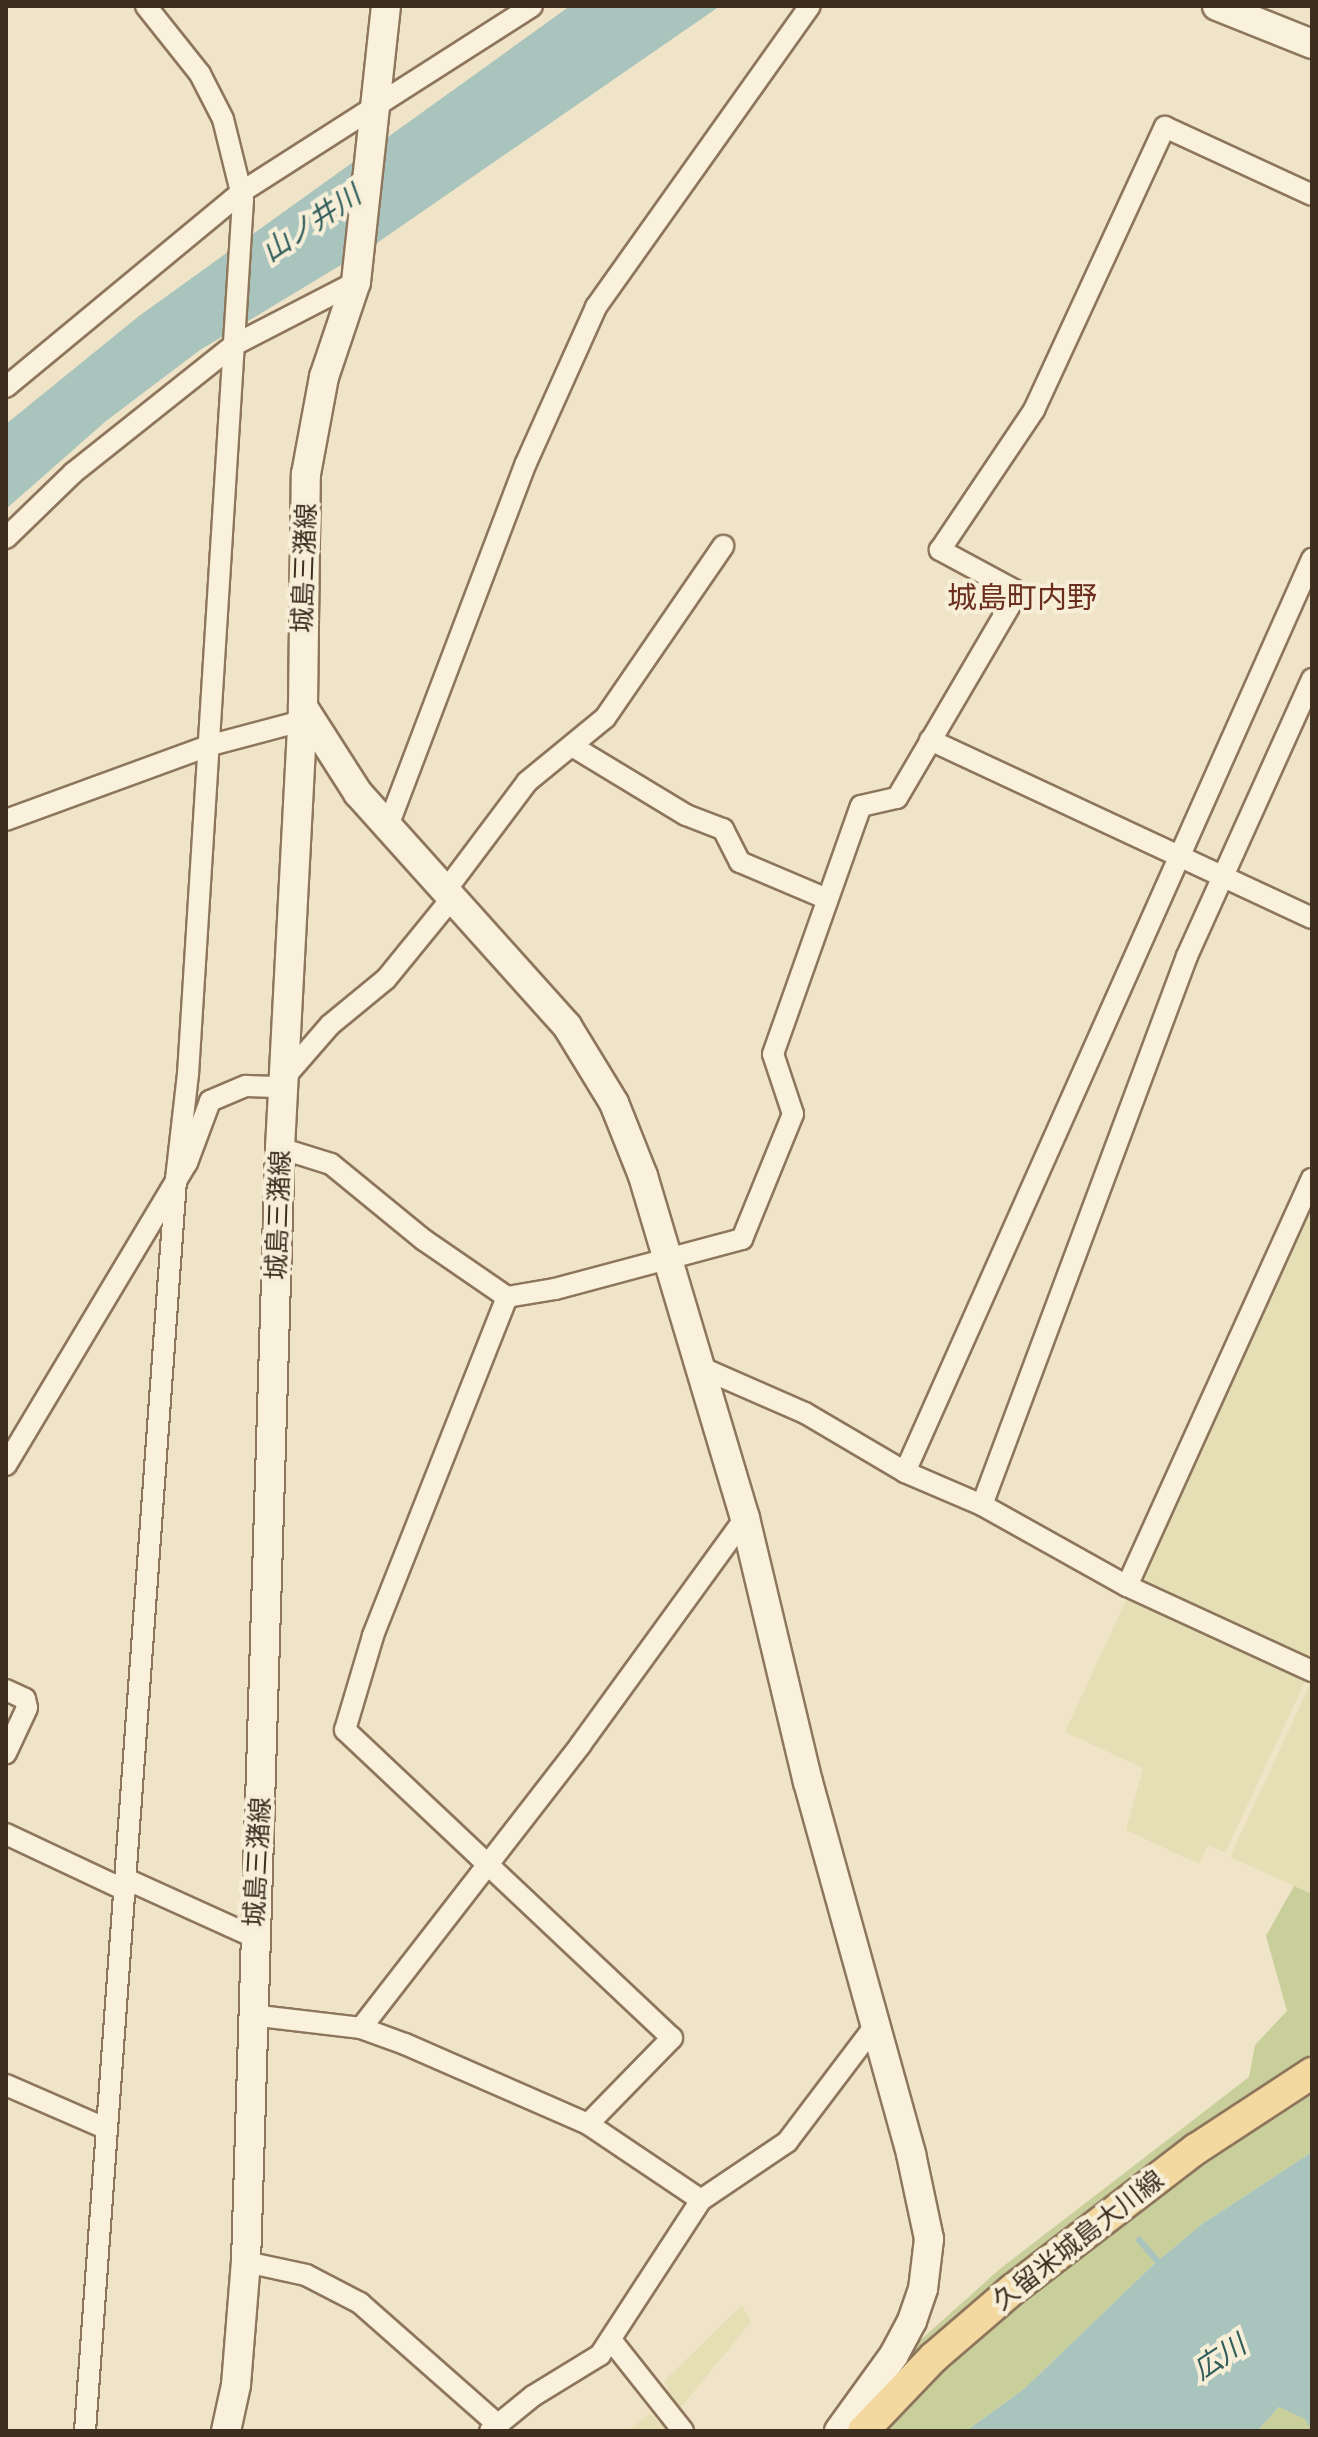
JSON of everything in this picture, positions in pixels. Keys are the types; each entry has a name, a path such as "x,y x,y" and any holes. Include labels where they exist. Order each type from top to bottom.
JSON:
{"main road":[{"name":"城島三潴線","path":"226,2431 236,2385 246,2262 251,2015 280,1148 302,714 306,474 324,377 356,282 377,113 386,6"},
{"path":"1217,6 1312,44"},
{"path":"302,714 388,826 539,993 592,1064 628,1134 668,1258 745,1518 874,2027 911,2154 929,2239 923,2289 912,2321 894,2355 839,2431"},
{"name":"久留米城島大川線","path":"863,2431 934,2357 1012,2290 1196,2149 1312,2073"}],"street":[{"path":"85,2431 176,1179 188,1074 211,745 243,195 223,119 200,74 146,6"},
{"path":"6,387 243,195 377,113 532,6"},
{"path":"388,826 526,463 596,307 810,6"},
{"path":"280,1148 331,1164 424,1240 507,1297 742,1239 793,1114 773,1054 825,898 861,806 897,798 1018,592 940,550 1034,410 1165,127 1312,195"},
{"path":"6,538 73,473 235,341 356,282"},
{"path":"6,1465 176,1179 210,1101 246,1086 284,1083 330,1025 386,979 449,894 492,822 527,782 605,718 723,546"},
{"path":"905,1472 1312,559"},
{"path":"982,1505 1187,956 1220,875 1312,679"},
{"path":"6,820 302,714"},
{"path":"930,740 1312,918"},
{"path":"572,746 686,815 723,829 740,862 825,898"},
{"path":"1127,1586 1312,1179"},
{"path":"507,1297 373,1636 345,1730 672,2038 588,2124"},
{"path":"702,1368 805,1413 905,1472 982,1505 1127,1586 1312,1671"},
{"path":"361,2028 487,1865 745,1518"},
{"path":"6,1690 25,1699 27,1708 6,1753"},
{"path":"6,1834 254,1937"},
{"path":"251,2015 361,2028 588,2124 701,2200"},
{"path":"246,2262 306,2275 360,2303 492,2427 577,2373 611,2340 701,2200 787,2142 874,2027"},
{"path":"6,2085 107,2129"},
{"path":"611,2340 683,2431"}],"shaded area":[{"path":"1312,1199 1312,1662 1136,1580"},
{"path":"1129,1594 1307,1677 1225,1853 1208,1845 1199,1864 1126,1830 1143,1768 1065,1732"},
{"path":"1312,1680 1312,1894 1230,1857"},
{"path":"742,2305 751,2322 677,2412 664,2381"},
{"path":"650,2413 668,2431 627,2431"}],"green space":[{"path":"1294,1886 1312,1894 1312,2064 863,2419 916,2344 1001,2268 1249,2077 1255,2045 1287,2011 1266,1936"},
{"path":"1312,2083 1312,2152 1202,2224 1160,2259 1140,2237 1136,2240 1155,2263 1024,2389 966,2431 876,2431 996,2315 1157,2189"},
{"path":"1279,2407 1306,2419 1312,2431 1257,2431"}],"water":[{"name":"山ノ井川","path":"570,6 720,6 374,245 200,350 106,421 6,509 6,424 139,316"},
{"name":"広川","path":"1312,2152 1312,2431 1305,2419 1279,2407 1257,2431 966,2431 1024,2389 1155,2263 1135,2240 1140,2236 1160,2259 1202,2224"}],"district":[{"name":"城島町内野","path":"1022,597"}]}
